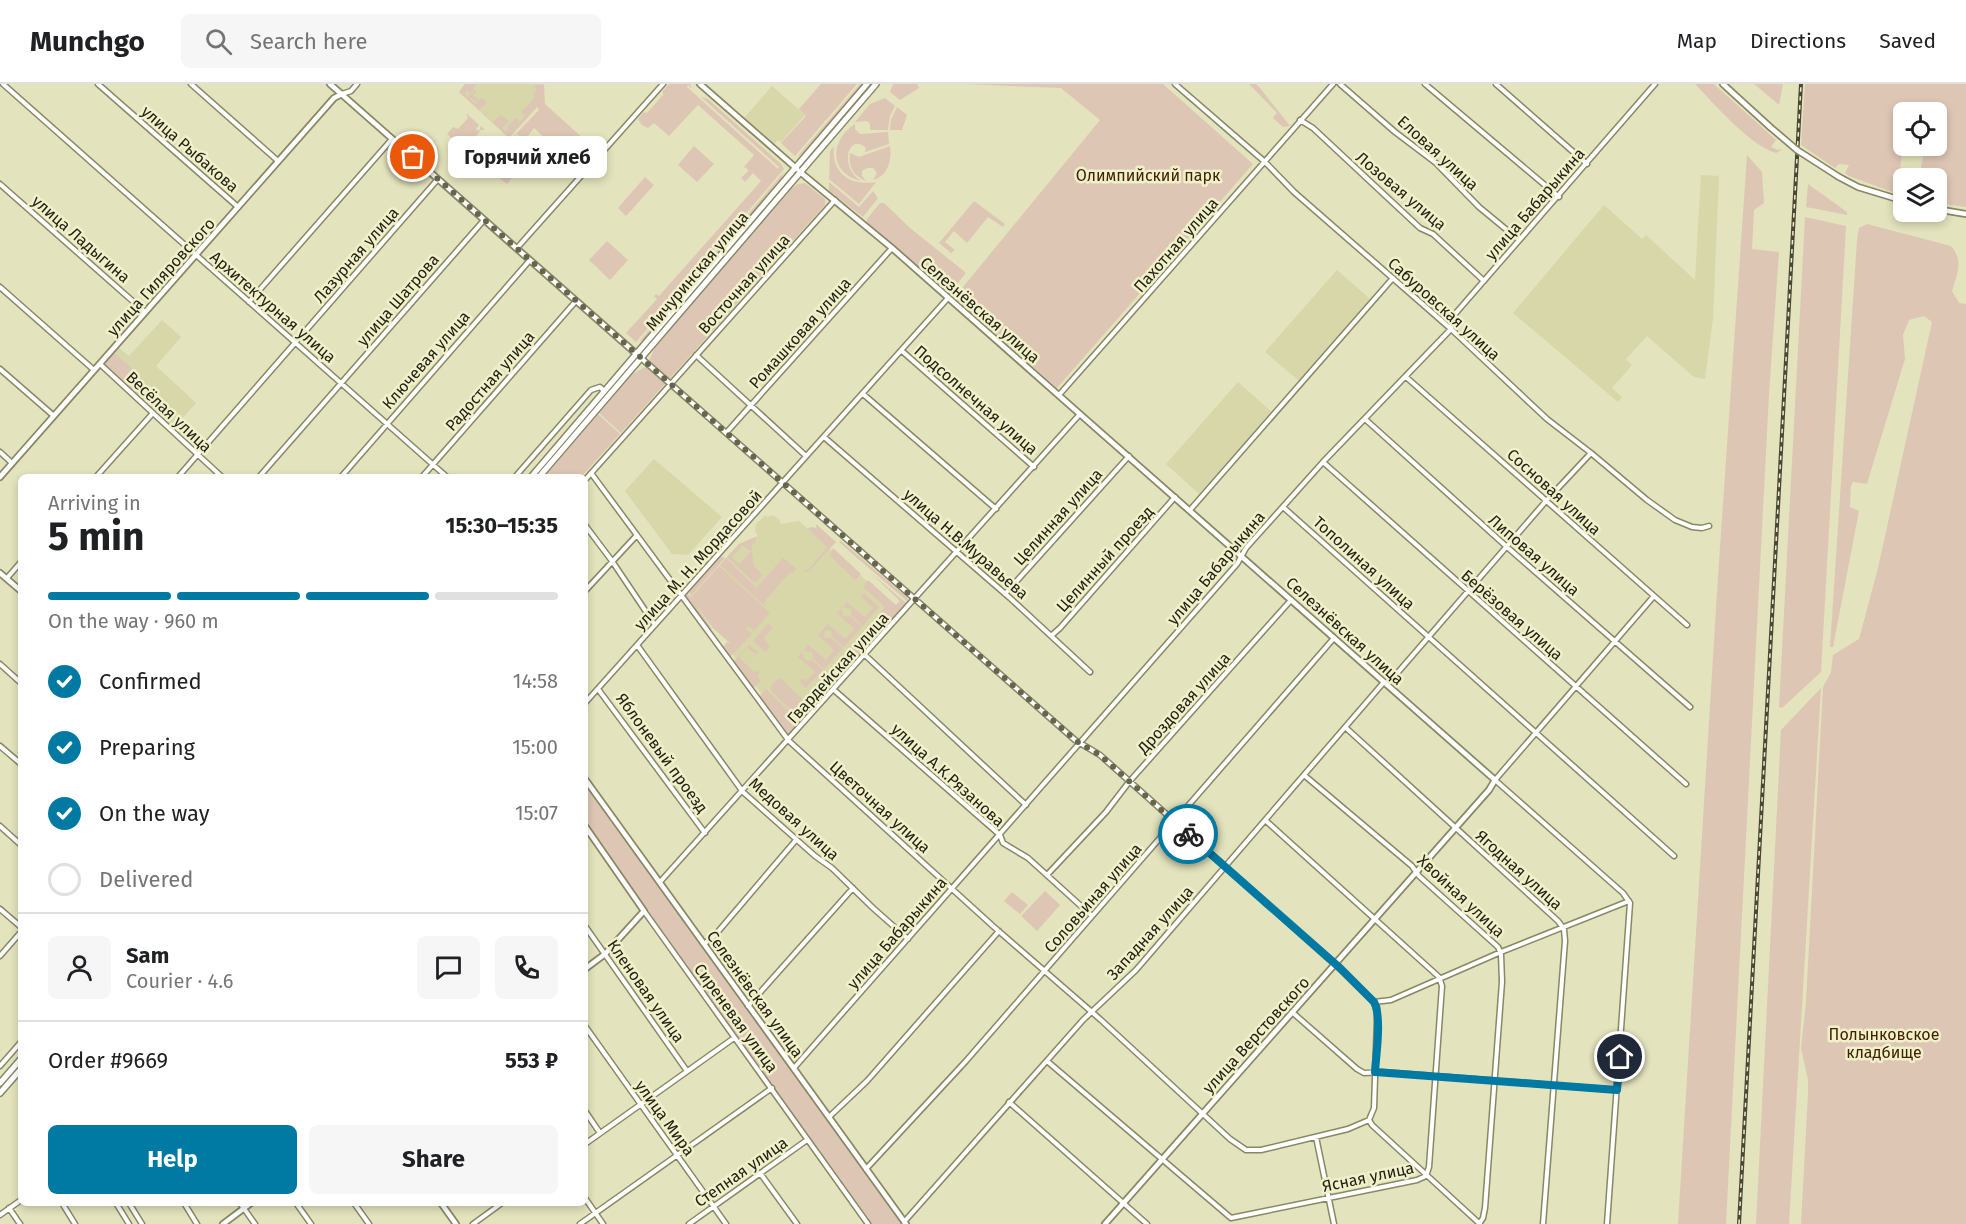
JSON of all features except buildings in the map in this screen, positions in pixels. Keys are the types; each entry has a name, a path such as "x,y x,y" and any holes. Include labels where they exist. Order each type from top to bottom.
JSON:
{"main road":[{"name":"Мичуринская улица","path":"541,474 867,84"},
{"name":"Мичуринская улица","path":"797,169 876,84"},
{"name":"Мичуринская улица","path":"534,474 638,356"},
{"path":"0,1083 18,1062"},
{"path":"0,1093 18,1072"}],"street":[{"name":"Архитектурная улица","path":"3,84 444,474"},
{"name":"улица Рыбакова","path":"98,84 238,207"},
{"path":"191,84 278,161"},
{"path":"330,84 1079,743 1100,755 1335,964 1374,1002 1377,1007 1374,1108 1369,1120 1316,1137 1334,1224"},
{"path":"342,94 351,91 357,84"},
{"path":"517,248 663,84"},
{"name":"Селезнёвская улица","path":"700,84 892,248 1129,456 1629,901"},
{"name":"Сабуровская улица","path":"1175,84 1265,162 1293,192 1451,329 1547,419 1647,501 1675,520 1692,527 1709,526"},
{"name":"Пахотная улица","path":"1059,395 1333,84"},
{"name":"Еловая улица","path":"1340,84 1395,132 1436,163 1479,207 1519,240"},
{"path":"1425,84 1558,197"},
{"path":"1496,84 1587,164"},
{"name":"улица Бабарыкина","path":"794,1068 1229,573 1246,548 1323,462 1451,329 1455,314 1655,84"},
{"path":"1723,84 1797,150 1858,187 1893,198"},
{"name":"улица Гиляровского","path":"0,477 334,98 342,94"},
{"name":"Лозовая улица","path":"1300,120 1313,128 1420,228 1433,234 1484,281"},
{"path":"249,302 392,139"},
{"name":"Лазурная улица","path":"181,474 438,179"},
{"name":"улица Ладыгина","path":"0,184 145,312"},
{"name":"Восточная улица","path":"588,476 835,200"},
{"path":"1947,211 1966,214"},
{"name":"улица Шатрова","path":"262,474 484,220"},
{"name":"Ромашковая улица","path":"726,433 892,248"},
{"name":"Ключевая улица","path":"344,474 530,260"},
{"path":"1190,510 1393,278"},
{"path":"0,287 94,370"},
{"name":"улица М. Н. Мордасовой","path":"588,700 948,298"},
{"name":"Радостная улица","path":"425,474 576,301"},
{"name":"Подсолнечная улица","path":"902,351 1034,466"},
{"path":"696,355 806,456"},
{"name":"Весёлая улица","path":"100,364 219,474"},
{"path":"0,369 54,416"},
{"name":"Сосновая улица","path":"1406,377 1687,625"},
{"path":"518,474 591,390 600,387 605,391"},
{"path":"863,394 996,509"},
{"path":"99,474 153,413"},
{"name":"Гвардейская улица","path":"660,882 1081,414"},
{"name":"Липовая улица","path":"1365,419 1690,707"},
{"name":"улица Н.В.Муравьева","path":"824,437 1052,635 1090,672"},
{"path":"0,452 12,463"},
{"name":"Западная улица","path":"905,1223 1091,1011 1136,970 1345,728 1428,638 1546,501 1591,453"},
{"name":"Целинная улица","path":"1005,594 1129,456"},
{"name":"Берёзовая улица","path":"1323,462 1686,784"},
{"name":"Цветочная улица","path":"591,473 789,741 1091,1011 1230,1139 1246,1150 1261,1150 1316,1137"},
{"name":"Целинный проезд","path":"1052,635 1175,497"},
{"name":"Тополиная улица","path":"1283,507 1674,856"},
{"path":"588,529 655,625"},
{"path":"588,588 637,535"},
{"path":"7,578 18,565"},
{"path":"0,573 18,588"},
{"path":"1495,780 1653,596"},
{"name":"Дроздовая улица","path":"1047,876 1106,812 1129,782 1291,600"},
{"name":"Соловьиная улица","path":"866,1169 951,1078 1334,639"},
{"name":"Медовая улица","path":"637,645 743,792 796,840 832,868 908,939"},
{"path":"865,655 1026,805"},
{"path":"0,664 18,680"},
{"name":"Яблоневый проезд","path":"598,689 705,833"},
{"name":"улица А.К.Рязанова","path":"834,690 1000,835 1003,843 1028,858 1092,916"},
{"name":"Ягодная улица","path":"1345,728 1563,927 1565,941 1542,1224"},
{"path":"0,746 18,761"},
{"name":"Хвойная улица","path":"1304,775 1412,866 1501,952 1502,982 1485,1208 1479,1224"},
{"name":"улица Верстовского","path":"1105,1224 1489,790 1495,780"},
{"name":"Селезнёвская улица","path":"588,783 905,1223"},
{"path":"1265,820 1435,971 1440,979"},
{"path":"0,826 18,842"},
{"name":"Сиреневая улица","path":"588,830 868,1224"},
{"path":"704,944 716,934 796,840"},
{"path":"748,1006 853,888"},
{"path":"1374,1002 1391,1000 1501,952 1629,901 1631,907 1607,1224"},
{"path":"0,909 18,924"},
{"path":"588,967 605,954 644,911"},
{"name":"Кленовая улица","path":"588,930 687,1071"},
{"path":"829,1117 867,1081 999,931"},
{"path":"0,956 18,935"},
{"name":"Ясная улица","path":"1047,1061 1232,1218 1417,1180 1426,1176 1429,1167 1442,987 1440,979"},
{"path":"1292,1012 1364,1073 1617,1090"},
{"name":"улица Мира","path":"588,1030 726,1224"},
{"path":"588,1142 734,1038"},
{"path":"0,1066 18,1045"},
{"path":"580,1224 772,1088"},
{"path":"1009,1102 1147,1224"},
{"path":"588,1115 600,1133"},
{"path":"1369,1120 1479,1224"},
{"name":"Степная улица","path":"689,1224 807,1140"},
{"path":"760,1173 796,1224"},
{"path":"0,1215 18,1202"},
{"path":"588,1202 603,1224"},
{"path":"64,1206 75,1224"},
{"path":"118,1206 129,1224"},
{"path":"131,1206 142,1224"},
{"path":"186,1206 197,1224"},
{"path":"242,1206 255,1224"},
{"path":"223,1224 248,1206"},
{"path":"298,1206 311,1224"},
{"path":"356,1206 369,1224"},
{"path":"443,1206 456,1224"},
{"path":"473,1224 498,1206"},
{"path":"9,1208 20,1224"}],"shaded area":[{"path":"465,84 542,84 543,100 509,138 459,92"},
{"path":"772,86 805,115 781,142 778,140 774,144 744,118"},
{"path":"1701,175 1719,176 1713,319 1705,379 1694,377 1647,336 1626,359 1632,365 1612,388 1622,397 1618,402 1513,313 1604,205 1642,239 1646,235 1695,280"},
{"path":"1337,270 1370,299 1299,381 1265,352"},
{"path":"162,320 181,337 156,366 196,403 173,429 104,364 118,347 129,356"},
{"path":"1238,382 1272,412 1199,494 1166,464"},
{"path":"654,459 722,517 688,555 672,554 625,491"},
{"path":"766,515 767,517 773,515 779,519 781,524 799,521 895,606 786,727 728,648 731,644 713,628 691,597 739,544 758,536 755,531 756,524"}],"green space":[{"path":"465,84 477,84 470,93 467,91 464,94 468,97 474,90 476,92 473,95 479,100 476,102 470,99 475,104 482,98 486,101 485,106 479,108 480,111 459,92"},
{"path":"544,84 545,104 595,149 578,168 534,128 524,141 517,134 509,141 539,110 537,107 509,138 483,114 487,113 486,116 493,122 501,115 509,122 502,128 505,131 516,118 520,122 525,116 521,112 535,97 533,94 537,89 534,86"},
{"path":"669,84 690,84 692,89 688,85 687,87 778,169 779,167 701,97 708,99 784,169 636,342 626,333 657,299 654,296 656,294 659,296 761,181 753,173 745,182 741,178 749,170 744,167 754,155 698,105 669,136 654,123 648,128 642,125 638,119 644,112 647,113 663,95 663,91"},
{"path":"821,84 857,84 795,156 781,143 806,116 799,109"},
{"path":"860,84 863,84 797,157"},
{"path":"893,84 917,84 919,88 900,100 890,92"},
{"name":"Олимпийский парк","path":"965,84 1163,84 1253,164 1057,388 954,298 1100,120 1061,88"},
{"path":"1249,84 1256,84 1260,88 1290,126 1283,127 1273,118 1277,113"},
{"path":"1695,84 1714,84 1776,140 1771,147 1778,150 1783,149 1776,153 1756,143"},
{"path":"1754,84 1783,84 1779,105"},
{"path":"1805,84 1966,84 1966,207 1947,204 1947,168 1921,168 1923,156 1947,156 1947,102 1893,102 1893,156 1902,156 1900,167 1903,168 1893,168 1893,192 1849,176 1845,173 1849,165 1839,164 1835,168 1801,145"},
{"path":"885,98 895,106 890,116 888,130 870,130 870,124 867,121 855,122 870,104"},
{"path":"897,107 907,115 902,130 890,130 891,120"},
{"path":"466,113 479,125 476,129 479,131 481,126 485,130 481,130 466,152 447,134 453,127 458,129 468,118"},
{"path":"855,124 855,129 860,134 888,132 889,144 865,152 866,148 860,144 851,147 848,160 850,167 861,181 850,177 843,171 836,156 841,139"},
{"path":"694,146 714,164 697,182 678,165"},
{"path":"834,146 836,164 844,176 858,182 876,182 859,204 829,179 830,151"},
{"path":"890,146 888,167 882,175 873,180 877,173 873,168 867,168 862,171 862,176 866,181 855,173 850,162 850,153 859,157"},
{"path":"1747,155 1762,172 1764,203 1754,210 1752,249 1779,252 1769,394 1726,1224 1678,1224 1718,576"},
{"path":"512,159 519,170 507,184 499,178 503,173 497,168 502,162 510,170 515,165 510,161"},
{"path":"784,172 781,179 645,339 639,342"},
{"path":"645,177 654,185 626,216 618,208"},
{"path":"789,178 790,180 648,346 647,345"},
{"path":"829,182 859,207 873,191 878,198 863,217 829,191"},
{"path":"805,183 825,199 825,205 621,433 599,413 631,375 647,366 655,347 792,188"},
{"path":"1808,184 1847,212 1847,215 1806,207"},
{"path":"974,201 1005,224 1003,227 988,217 967,243 954,231 945,242 955,250 951,253 939,243"},
{"path":"880,203 884,203 910,228 965,272 950,293 867,223 867,219"},
{"path":"1805,217 1846,226 1821,672 1782,708 1779,707"},
{"name":"Полынковское кладбище","path":"1867,224 1951,246 1958,262 1952,291 1959,303 1966,304 1966,1224 1801,1224 1808,1080 1801,1048 1806,1002 1823,687 1831,672 1833,655 1859,639 1878,568 1932,322 1924,316 1909,320 1903,335 1905,359 1867,484 1853,482 1851,486 1850,507 1859,511 1833,647 1830,647 1857,240 1859,228"},
{"path":"607,241 628,260 610,280 589,260"},
{"path":"113,352 134,370 125,381 142,396 140,397 105,367 104,362"},
{"path":"598,414 620,434 584,474 547,474"},
{"path":"816,524 836,542 809,571 806,572 804,571 809,569 827,547 808,529 816,528"},
{"path":"756,537 752,551 743,545 732,557 739,564 752,552 754,566 763,575 755,583 727,557 739,544"},
{"path":"841,541 907,597 908,602 839,542"},
{"path":"833,548 861,574 855,580 830,556"},
{"path":"720,556 725,558 691,596 688,591"},
{"path":"726,558 756,588 783,558 796,569 793,574 790,572 764,602 766,607 720,565"},
{"path":"719,566 770,613 754,631 748,626 746,629 752,634 731,656 728,656 723,647 727,642 731,644 713,628 698,608 712,629 708,629 686,596 687,593 691,597"},
{"path":"870,572 907,604 790,735 786,735 758,698 766,689 793,715 804,703 804,698 856,640 860,644 857,639 885,607 863,587 868,580 896,605 900,601"},
{"path":"864,593 879,607 863,626 851,615 851,609 843,607 847,602 865,617 873,608 861,597"},
{"path":"841,609 844,617 851,616 862,627 844,647 832,637 831,630 824,631 825,638 831,638 843,648 824,669 813,659 812,652 804,651 808,645 826,660 834,650 818,635 828,624 845,639 854,629 837,613"},
{"path":"768,624 773,628 764,638 770,647 765,652 753,641"},
{"path":"749,645 758,652 756,654 747,648 739,657 754,672 760,670 758,676 760,681 752,690 733,662"},
{"path":"802,652 805,660 812,660 823,670 806,688 799,682 802,678 806,681 815,672 798,657"},
{"path":"781,679 802,699 802,704 796,710 791,710 771,691 773,683"},
{"path":"1821,688 1789,1224 1756,1224 1781,730"},
{"path":"588,790 902,1224 870,1224 588,826"},
{"path":"1045,891 1060,905 1037,931 1021,916"},
{"path":"1012,892 1028,905 1020,914 1004,901"}],"railway":[{"path":"1739,1224 1801,84"}],"way so far":[{"path":"413,157 806,505 1079,743 1100,755 1142,791 1188,834"}],"place":[{"name":"Горячий хлеб","path":"413,157"}],"route":[{"path":"1188,834 1340,968 1374,1002 1377,1007 1375,1072 1617,1090 1620,1057"}]}
